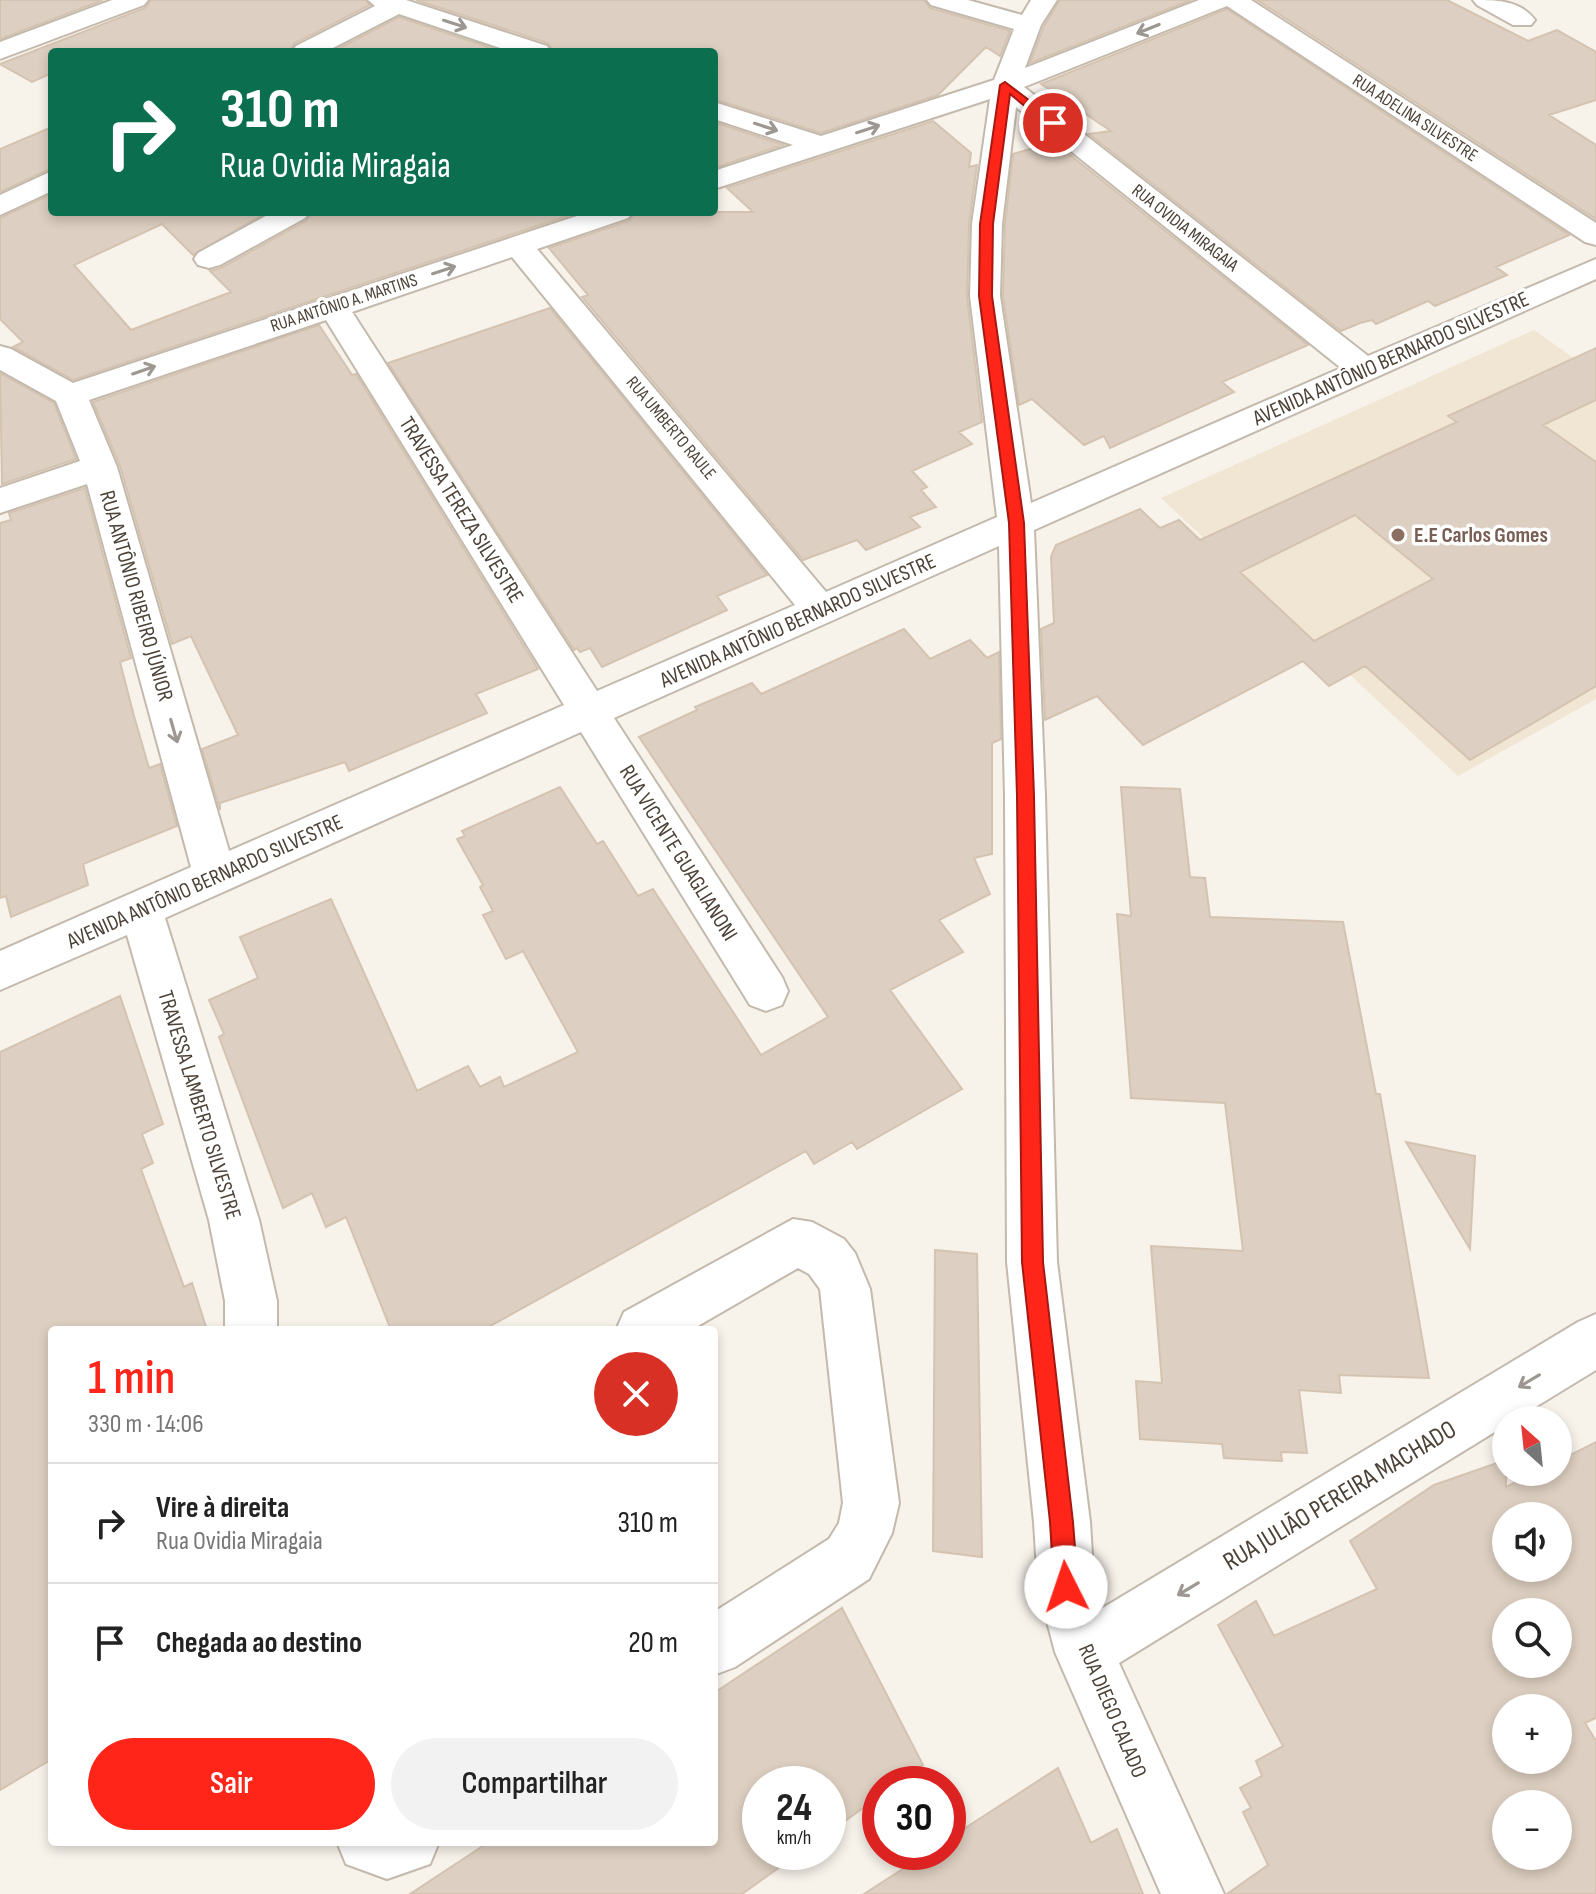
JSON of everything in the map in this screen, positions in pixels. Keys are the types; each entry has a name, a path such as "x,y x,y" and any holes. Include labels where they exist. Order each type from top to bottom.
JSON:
{"street":[{"path":"0,51 135,0"},
{"path":"940,0 1028,25"},
{"name":"RUA DIEGO CALADO","path":"1044,0 1028,25 1005,85 987,224 985,296 1016,523 1025,796 1032,1262 1062,1522 1066,1587 1084,1652 1193,1894"},
{"path":"718,179 1005,85 1221,0"},
{"name":"RUA ADELINA SILVESTRE","path":"1234,0 1596,236"},
{"path":"1486,0 1522,20"},
{"path":"312,48 389,3 526,48"},
{"name":"RUA OVIDIA MIRAGAIA","path":"1005,85 1365,370"},
{"path":"718,111 818,144"},
{"path":"0,206 48,182"},
{"path":"209,259 288,216"},
{"name":"RUA ANTÔNIO A. MARTINS","path":"70,395 606,216"},
{"name":"RUA UMBERTO RAULE","path":"519,246 821,611"},
{"name":"AVENIDA ANTÔNIO BERNARDO SILVESTRE","path":"0,971 590,714 1596,268"},
{"name":"TRAVESSA TEREZA SILVESTRE","path":"333,307 590,714"},
{"path":"0,356 70,395"},
{"name":"RUA ANTÔNIO RIBEIRO JÚNIOR","path":"70,395 100,467 215,877"},
{"path":"0,501 100,467"},
{"name":"RUA VICENTE GUAGLIANONI","path":"590,714 766,991"},
{"name":"TRAVESSA LAMBERTO SILVESTRE","path":"141,910 234,1220 251,1316"},
{"path":"649,1326 793,1243 808,1243 821,1249 837,1267 845,1289 871,1503 864,1533 849,1559 718,1643"},
{"name":"RUA JULIÃO PEREIRA MACHADO","path":"1084,1652 1596,1340"}],"shaded area":[{"name":"E.E Carlos Gomes","path":"1534,330 1596,374 1596,699 1458,776 1161,498"}],"building":[{"path":"0,0 103,0 0,39"},
{"path":"151,0 365,0 370,5 295,43 292,48 48,48 48,75 32,82 0,64 145,8"},
{"path":"416,0 924,0 930,8 1010,31 1000,56 986,47 938,95 821,133 718,100 718,48 551,48 548,43"},
{"path":"1060,0 1191,0 1030,63 1044,26"},
{"path":"1257,0 1447,0 1528,41 1557,30 1596,52 1596,100 1549,115 1596,145 1596,219"},
{"path":"1227,9 1569,235 1496,267 1507,275 1435,306 1428,301 1376,324 1372,320 1341,331 1089,134 1111,131 1041,84"},
{"path":"399,17 491,48 340,48"},
{"path":"933,121 971,153 969,167 977,165 969,224 967,296 982,422 959,432 972,444 912,471 927,487 921,490 936,507 910,517 920,527 866,550 857,540 803,560 582,297 588,295 549,248 629,221 633,216 718,216 718,212 753,212 727,188"},
{"path":"718,123 783,145 718,167"},
{"path":"48,129 48,170 0,192 0,149"},
{"path":"1054,142 1308,345 1222,382 1234,392 1110,448 1104,436 1084,445 1032,399 1019,405 1003,296 1005,224 1013,154"},
{"path":"48,196 48,216 260,216 193,255 162,224 74,265 131,330 231,292 210,271 221,268 310,216 567,216 73,380 13,347 23,342 0,319 0,218"},
{"path":"550,308 767,575 717,596 727,610 602,667 590,648 580,652 577,648 574,650 388,363"},
{"path":"319,325 352,375 356,374 538,669 476,694 487,713 349,771 345,762 220,803 220,810 202,749 238,735 191,636 172,644 120,466 93,402"},
{"name":"E.E Carlos Gomes","path":"1596,348 1596,400 1543,425 1596,462 1596,686 1470,760 1365,666 1329,686 1303,661 1143,745 1097,696 1045,720 1041,629 1054,623 1051,557 1056,545 1140,509 1160,528 1179,520 1200,540 1457,422 1448,416","holes":["1355,515 1433,579 1314,641 1240,572"]},
{"path":"0,373 54,403 76,459 2,484"},
{"path":"85,488 131,658 120,662 134,716 149,768 160,764 177,826 83,864 88,885 11,917 6,896 0,898 0,523 11,520 9,513"},
{"path":"904,629 930,659 970,640 987,658 999,652 1001,739 992,743 992,854 974,858 990,894 939,920 963,952 890,990 962,1089 857,1149 852,1142 814,1164 806,1151 490,1326 389,1326 346,1217 326,1227 312,1193 283,1208 219,1037 224,1034 209,1000 258,978 240,937 331,899 417,1091 468,1066 480,1087 500,1077 504,1087 578,1052 523,951 506,959 483,915 493,911 480,887 483,885 457,839 465,836 462,831 560,787 597,844 603,841 638,896 653,889 761,1055 828,1017 639,737 697,710 695,707 752,683 761,694"},
{"path":"1121,787 1180,789 1190,877 1205,878 1210,917 1343,922 1376,1094 1380,1094 1429,1378 1339,1375 1341,1393 1299,1390 1307,1453 1281,1452 1282,1461 1224,1458 1222,1444 1140,1439 1136,1381 1162,1383 1151,1246 1243,1251 1225,1103 1131,1098 1117,914 1131,916"},
{"path":"120,996 163,1124 142,1134 153,1163 141,1169 184,1287 192,1283 206,1326 48,1326 48,1761 0,1790 0,1052"},
{"path":"1406,1142 1475,1156 1470,1249"},
{"path":"935,1250 977,1254 982,1557 933,1551"},
{"path":"1596,1442 1596,1718 1585,1723 1596,1741 1596,1894 1227,1894 1268,1865 1243,1812 1251,1808 1240,1788 1262,1776 1256,1761 1283,1746 1218,1625 1256,1601 1274,1636 1377,1589 1350,1541 1434,1485 1492,1465 1492,1486 1572,1486 1572,1454"},
{"path":"842,1608 923,1765 862,1766 862,1809 846,1820 846,1766 742,1766 742,1870 776,1870 742,1894 410,1894 483,1846 718,1846 718,1690"},
{"path":"1058,1768 1091,1843 1117,1829 1143,1894 864,1894 901,1870 966,1870 966,1827"}],"place":[{"name":"E.E Carlos Gomes","path":"1398,535"}],"route":[{"path":"1053,123 1005,85 987,224 985,296 1016,523 1025,796 1032,1262 1062,1522 1066,1587"}]}
